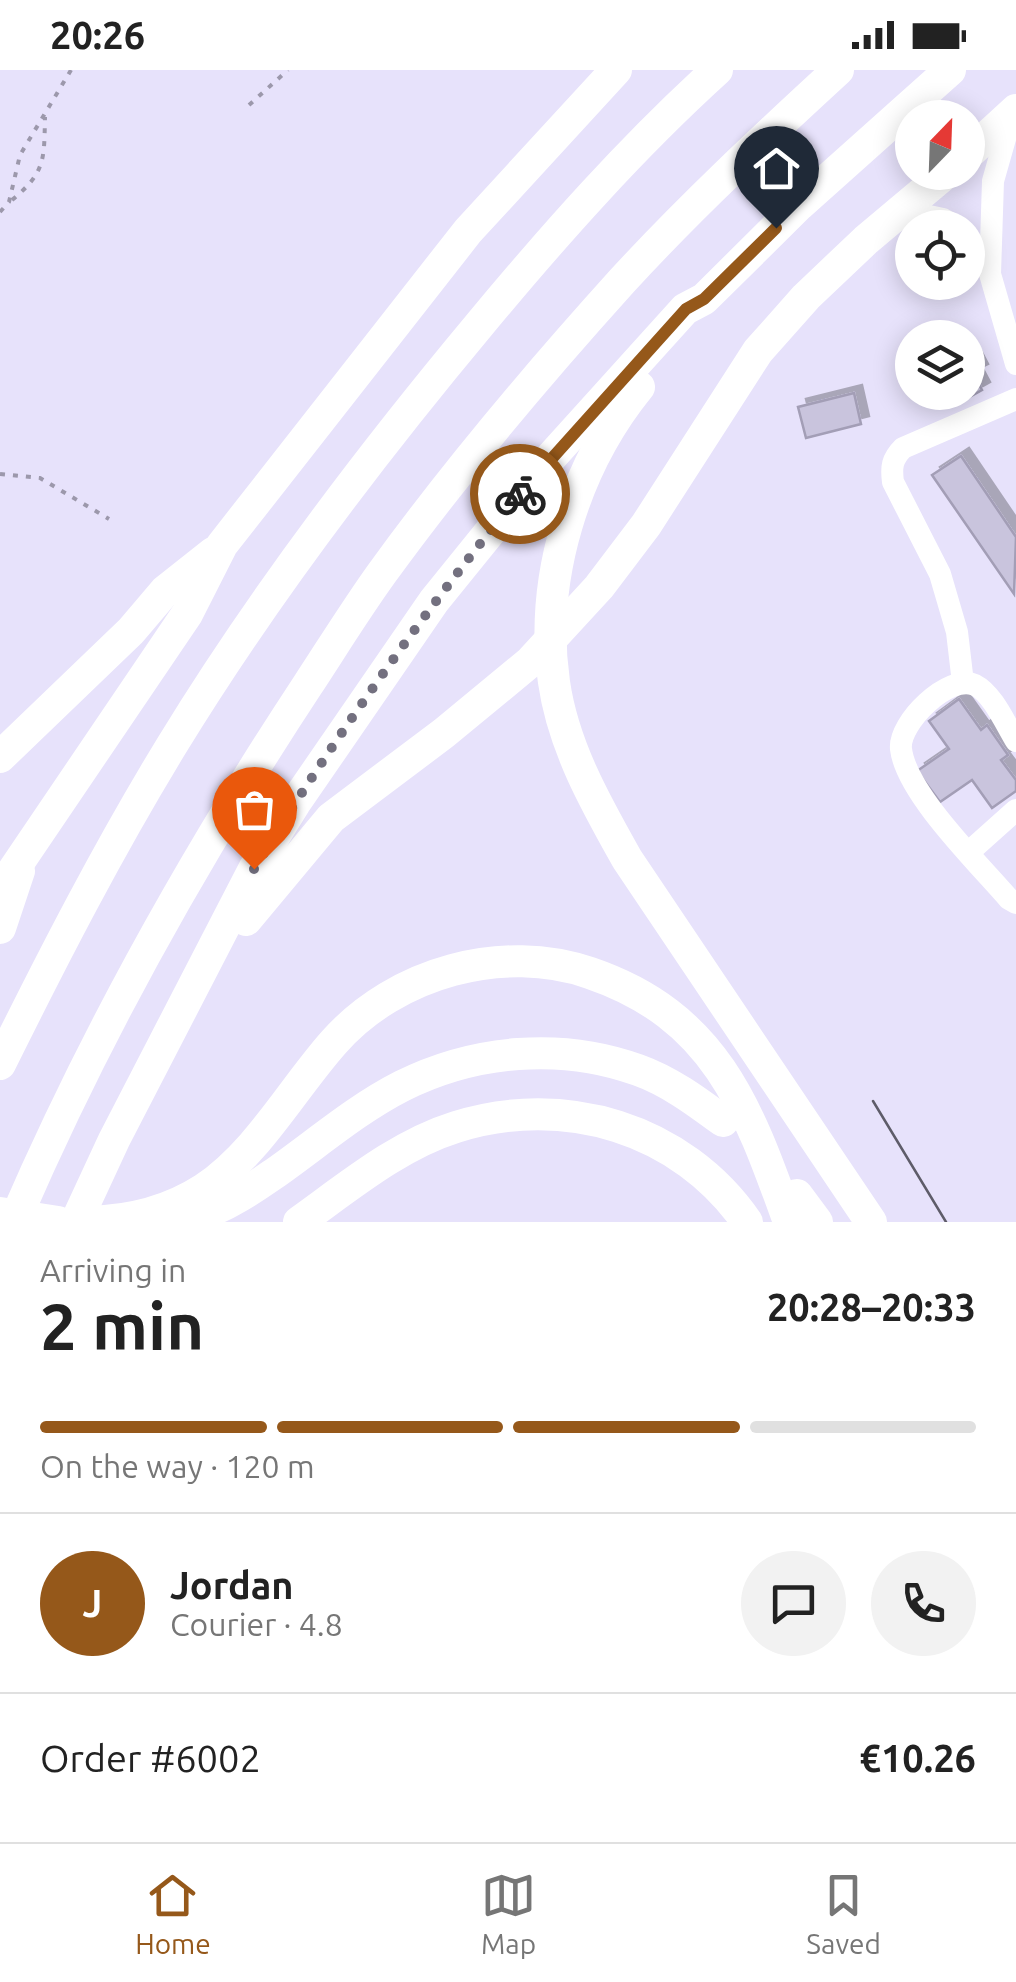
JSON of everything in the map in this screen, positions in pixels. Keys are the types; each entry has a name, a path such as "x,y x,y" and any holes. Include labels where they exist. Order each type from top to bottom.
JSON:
{"highway":[{"path":"0,890 188,614 222,545 468,231 616,70"},
{"path":"0,1064 77,909 174,742 315,532 554,235 717,70"},
{"path":"0,1215 15,1222 46,1146 146,949 234,798 382,573 494,429 624,280 734,166 838,70"},
{"path":"76,1222 254,869 434,601 544,465 686,309 704,299 799,205 950,70"},
{"path":"985,138 1014,112"},
{"path":"905,210 927,190"},
{"path":"194,987 275,881 330,818 444,733 530,662 599,588 646,525 758,351 818,286 895,218"},
{"path":"704,299 698,322 674,344 623,407 591,460 566,528 550,615 554,684 574,754 627,859 871,1222"},
{"path":"0,757 131,631 165,591 222,545"},
{"path":"0,744 29,728"},
{"path":"0,928 22,862"},
{"path":"89,1222 123,1221 170,1206 204,1188 241,1156 338,1038 376,1006 414,982 474,964 528,960 572,966 614,981 667,1013 691,1033 726,1073 793,1208 816,1222"},
{"path":"182,1222 230,1202 399,1087 458,1062 533,1052 590,1057 639,1070 686,1094 722,1121"},
{"path":"300,1222 407,1148 454,1128 500,1117 548,1113 596,1119 649,1137 693,1164 730,1198 747,1222"},
{"path":"0,1215 58,1222"}],"lane":[{"path":"1014,112 994,181 990,274 1016,364"},
{"path":"985,242 991,245"},
{"path":"963,683 957,632 940,574 893,482 891,468 894,457 903,448 1016,399"},
{"path":"1016,741 987,695 974,684 963,683 916,712 903,730 901,748 907,771 935,813 1016,903"},
{"path":"969,852 1016,810"}],"path":[{"path":"9,202 20,155 70,70"},
{"path":"249,105 288,70"},
{"path":"0,212 32,184 44,164 45,113"},
{"path":"0,474 40,478 110,518"}],"building":[{"path":"854,393 861,424 806,438 798,407"},
{"path":"961,456 1016,537 1014,594 932,475"},
{"path":"959,699 981,730 987,725 1008,755 1001,760 1016,780 1016,791 992,808 972,780 940,802 917,771 949,749 929,721"}],"tram line":[{"path":"873,1101 946,1222"}],"way so far":[{"path":"254,869 434,601 520,494"}],"route":[{"path":"520,494 686,309 704,299 776,228"}]}
